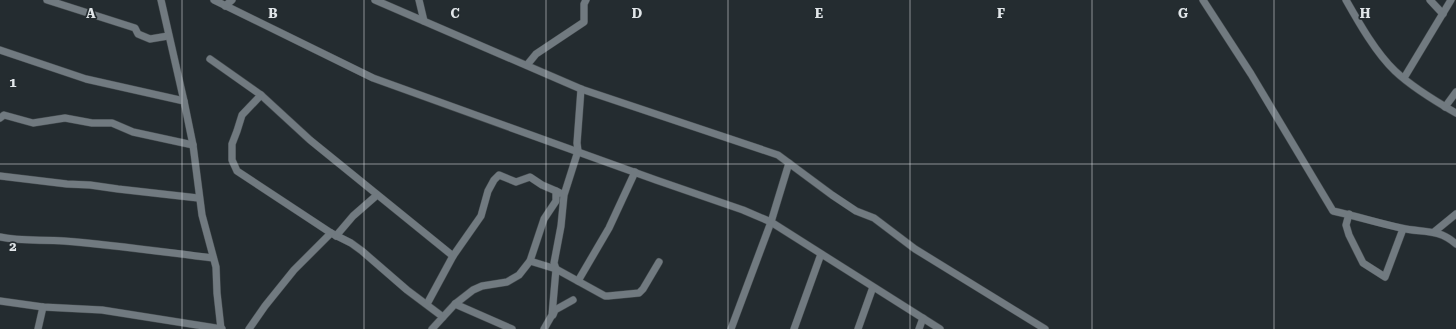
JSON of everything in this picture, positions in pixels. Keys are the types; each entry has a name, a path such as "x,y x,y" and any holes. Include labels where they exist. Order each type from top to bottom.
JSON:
{"street":[{"path":"47,0 135,28 138,34 150,39 168,36"},
{"path":"0,302 43,307 102,310 221,329 216,267 198,198 193,145 161,0"},
{"path":"214,0 373,78 743,210 771,222 940,329"},
{"path":"225,6 232,0"},
{"path":"375,0 581,89 778,155 838,199 856,210 874,218 915,249 1045,329"},
{"path":"420,0 424,21"},
{"path":"527,65 536,54 584,22 584,4 586,0"},
{"path":"1203,0 1251,74 1333,211 1403,229 1434,232 1450,238 1456,244"},
{"path":"1346,0 1395,71 1425,95 1456,114"},
{"path":"1430,0 1443,14"},
{"path":"1404,78 1451,0"},
{"path":"0,50 86,79 184,101"},
{"path":"210,59 261,95 310,140 453,256"},
{"path":"552,315 556,269 554,263 561,226 564,195 578,151 577,143 581,89"},
{"path":"1445,107 1456,92"},
{"path":"261,95 242,115 231,148 232,160 235,168 240,174 334,234 351,243 407,290 443,317"},
{"path":"0,118 4,115 33,123 65,118 92,124 112,122 133,132 193,145"},
{"path":"731,329 771,222 789,163"},
{"path":"578,281 609,228 635,172"},
{"path":"427,304 453,256 481,216 488,191 494,180 499,175 516,182 530,177 542,186 564,195"},
{"path":"0,176 198,198"},
{"path":"432,329 455,304 468,293 477,288 507,282 519,275 530,261 544,219 556,201 556,191"},
{"path":"249,329 265,306 294,270 378,195"},
{"path":"1349,214 1346,225 1349,235 1363,263 1385,277 1403,229"},
{"path":"1434,232 1456,214"},
{"path":"0,237 13,240 46,239 88,243 213,258"},
{"path":"794,329 821,254"},
{"path":"530,261 556,269 605,296 636,294 643,289 659,262"},
{"path":"858,329 873,287"},
{"path":"544,329 555,310 573,300"},
{"path":"455,304 512,329"},
{"path":"38,329 43,307"},
{"path":"919,329 923,318"}]}
